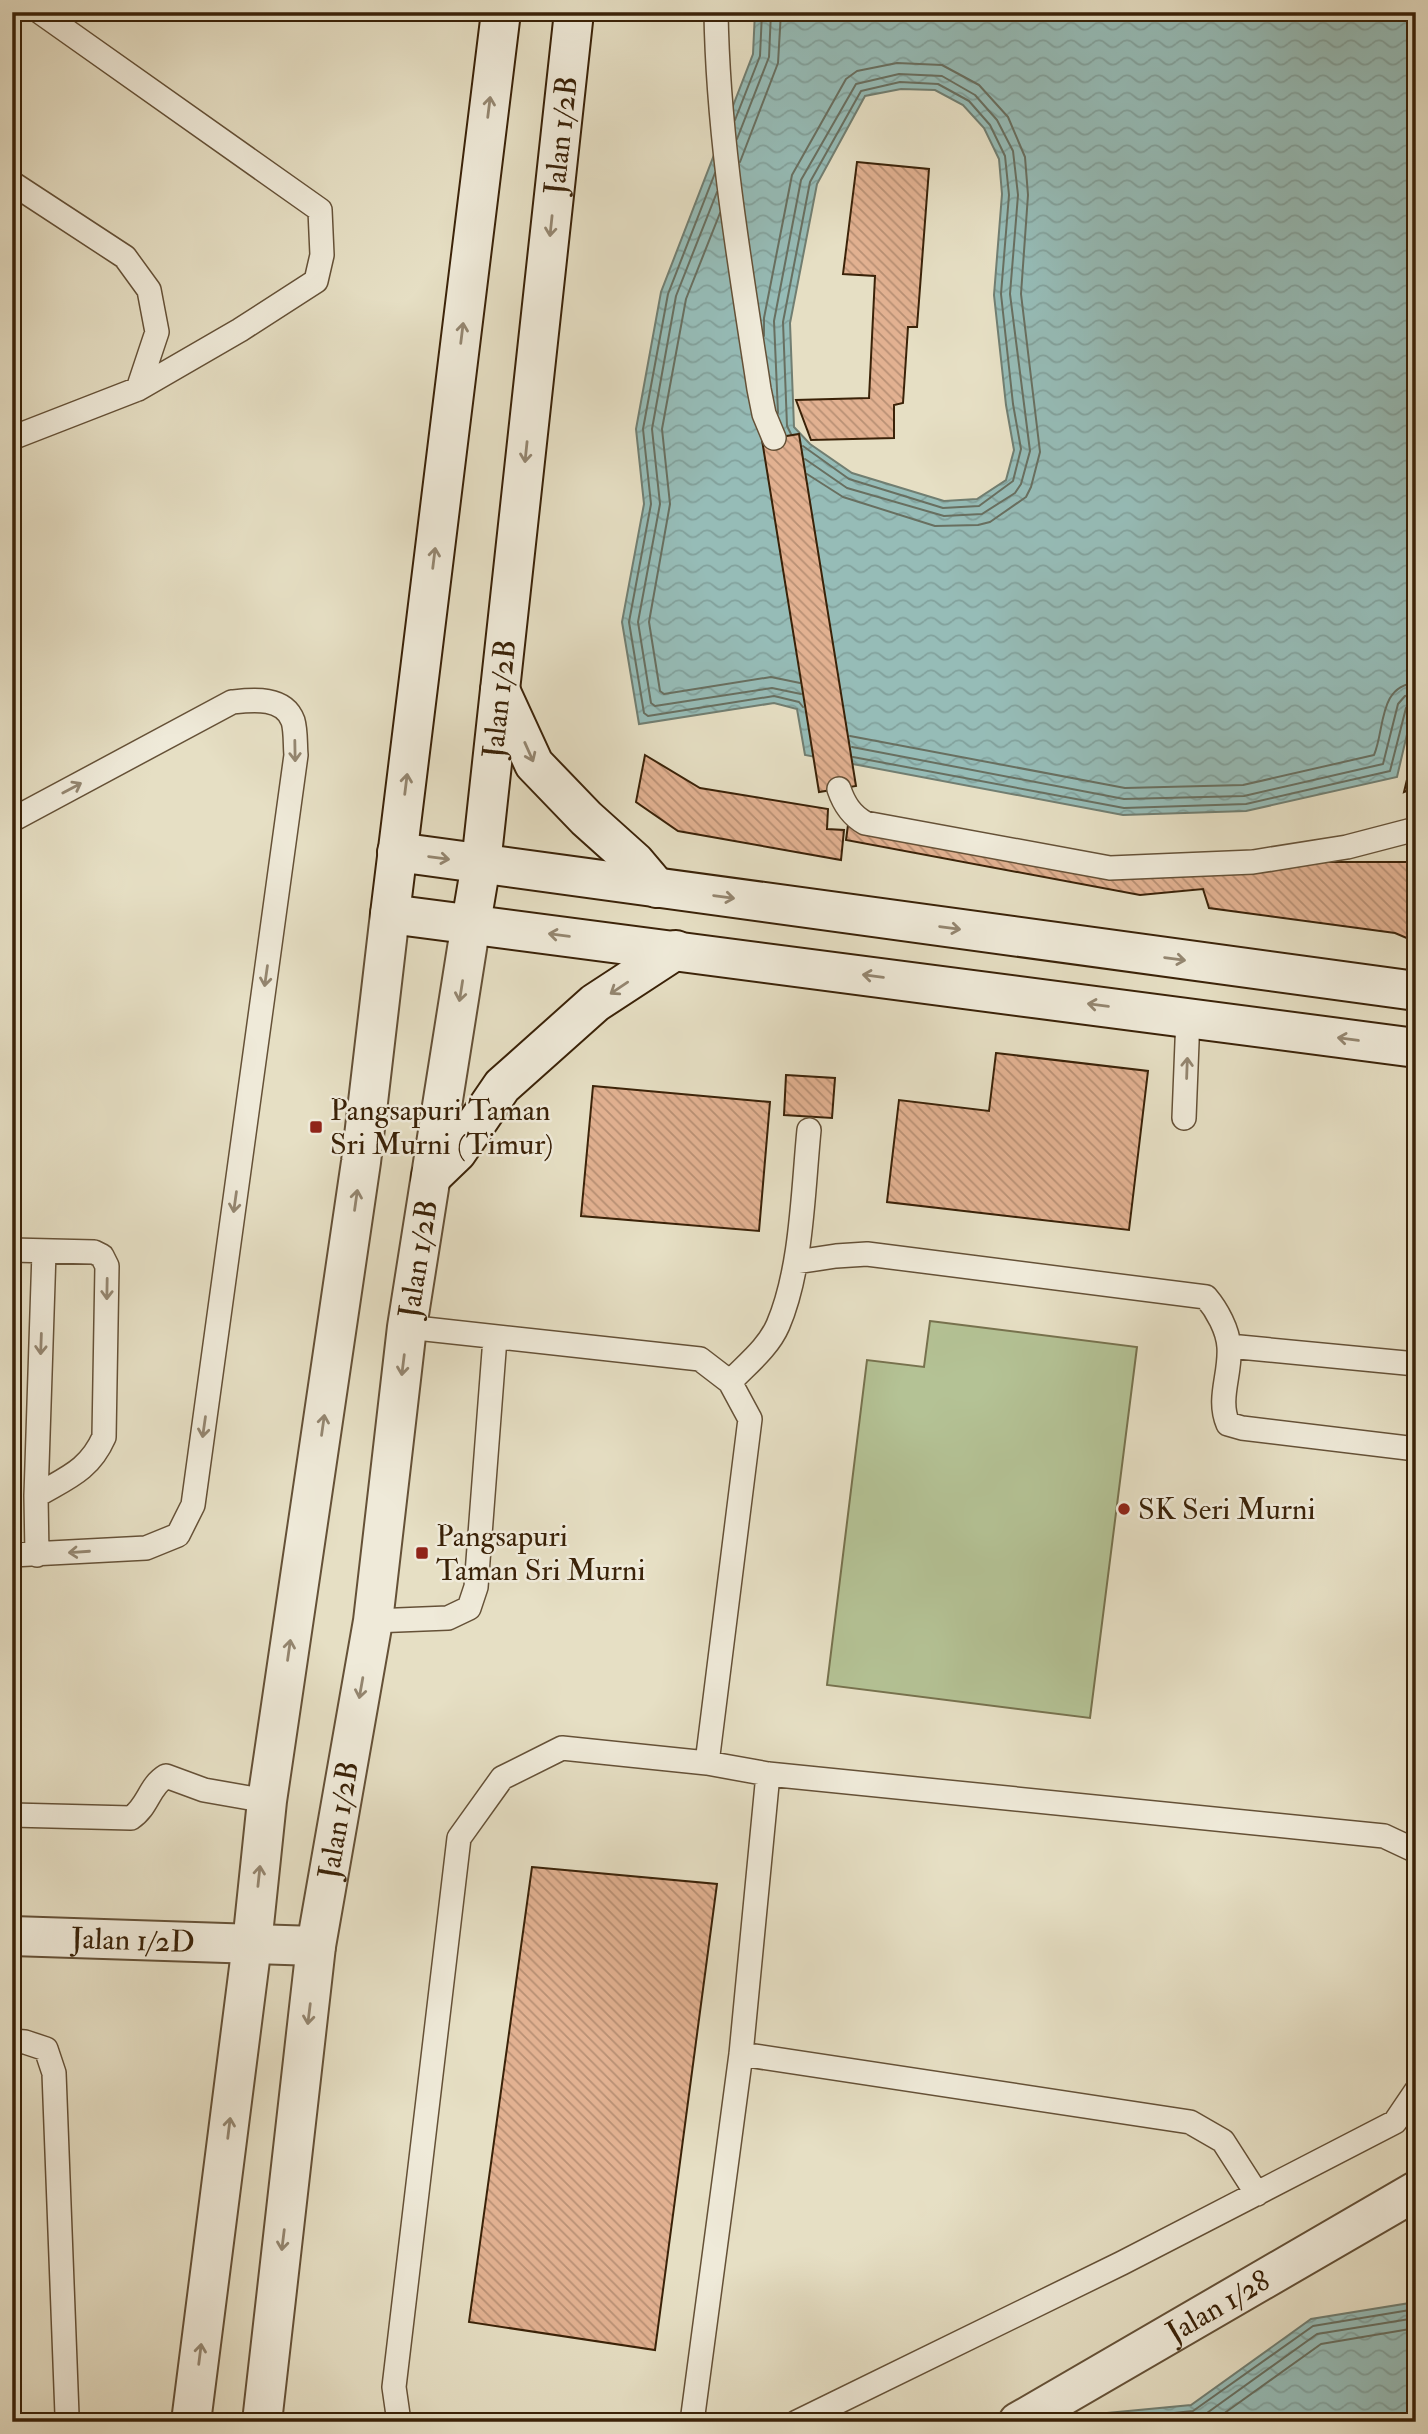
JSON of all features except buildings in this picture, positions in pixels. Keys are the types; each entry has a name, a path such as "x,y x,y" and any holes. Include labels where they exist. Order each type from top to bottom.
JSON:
{"street":[{"path":"191,2422 252,1944 267,1801 361,1162 501,12"},
{"name":"Jalan 1/2B","path":"262,2422 316,1946 373,1621 407,1327 481,864 574,12"},
{"path":"500,690 534,764 586,818 635,862 657,888"},
{"path":"397,852 1416,991"},
{"path":"390,914 1416,1048"},
{"path":"431,1177 457,1152 502,1086 595,1003 676,950"},
{"name":"Jalan 1/2D","path":"12,1936 316,1946"},
{"name":"Jalan 1/28","path":"1018,2422 1416,2191"}],"lane":[{"path":"12,438 138,388 240,330 316,281 322,255 320,211 40,12"},
{"path":"716,12 717,55 729,192 759,389 764,414 774,438"},
{"path":"12,183 125,257 149,290 157,332 138,388"},
{"path":"12,820 232,702 263,699 280,707 292,719 296,755 193,1505 178,1535 146,1548 12,1555"},
{"path":"839,789 844,802 855,817 864,823 1110,868 1253,862 1347,847 1416,829"},
{"path":"1184,1118 1188,1017"},
{"path":"730,1382 765,1347 778,1324 796,1262 809,1130"},
{"path":"12,1250 94,1252 102,1256 107,1266 104,1437 96,1456 85,1467 36,1496"},
{"path":"37,1555 36,1496 44,1252"},
{"path":"796,1262 867,1254 1206,1297 1216,1308 1229,1346 1223,1411 1228,1424 1242,1428 1416,1449"},
{"path":"407,1327 700,1359 730,1382 750,1419 707,1763"},
{"path":"373,1621 448,1618 468,1608 476,1587 495,1338"},
{"path":"1229,1346 1416,1364"},
{"path":"399,2422 394,2387 459,1838 502,1778 562,1748 707,1763 768,1774 1384,1836 1416,1851"},
{"path":"692,2422 741,2054 768,1774"},
{"path":"12,1815 131,1818 141,1812 159,1780 166,1776 204,1790 267,1801"},
{"path":"12,2041 46,2049 54,2073 67,2415 64,2422"},
{"path":"741,2054 1190,2122 1223,2141 1257,2194"},
{"path":"797,2422 1122,2263 1395,2122 1416,2091"}],"green space":[{"path":"930,1321 1137,1347 1090,1718 827,1685 867,1360 924,1367"}],"water":[{"path":"755,12 1416,12 1416,696 1397,777 1246,811 1123,815 805,755 797,709 774,703 639,724 622,622 644,504 636,429 661,292 753,54","holes":["901,89 935,90 963,105 984,128 999,159 1002,194 994,295 1006,405 1014,450 1006,480 977,499 944,501 852,473 810,444 794,427 790,323 817,184 865,96"]},
{"path":"1416,2302 1416,2422 1074,2422 1086,2415 1191,2405 1311,2319"}],"place":[{"name":"Pangsapuri Taman Sri Murni (Timur)","path":"316,1127"},
{"name":"SK Seri Murni","path":"1124,1509"},
{"name":"Pangsapuri Taman Sri Murni","path":"422,1553"}]}
